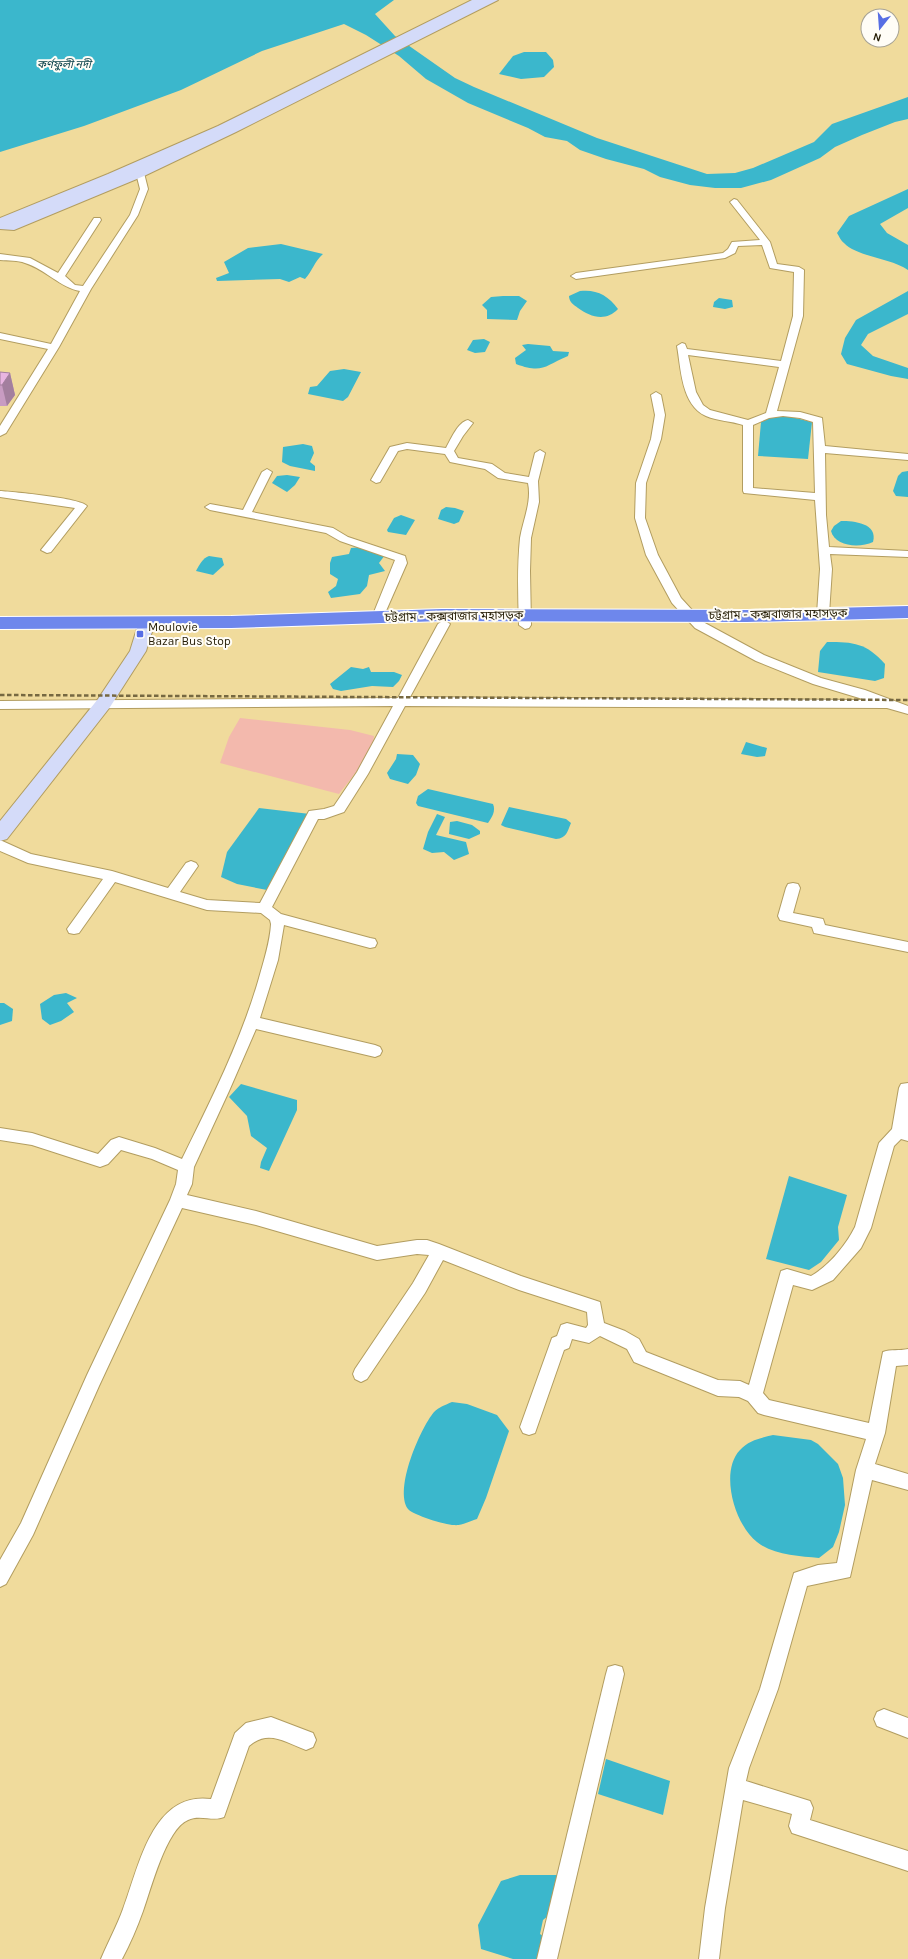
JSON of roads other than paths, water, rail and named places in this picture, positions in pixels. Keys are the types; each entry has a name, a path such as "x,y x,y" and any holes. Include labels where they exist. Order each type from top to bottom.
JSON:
{"highway":[{"name":"চট্টগ্রাম - কক্সবাজার মহাসড়ক","path":"695,620 908,612"},
{"name":"চট্টগ্রাম - কক্সবাজার মহাসড়ক","path":"0,631 378,617 524,620 908,622"},
{"name":"চট্টগ্রাম - কক্সবাজার মহাসড়ক","path":"0,623 146,626 444,624 524,620"}],"main road":[{"path":"373,56 217,131 135,168 1,222 0,225 10,227 140,173 232,130 480,0"},
{"path":"415,34 493,0"},
{"path":"0,834 86,728 104,703 138,651 146,626"}],"street":[{"path":"0,434 54,347 86,289 134,215 144,189 140,173"},
{"path":"734,202 766,242 773,266 799,270 798,316 772,414"},
{"path":"60,277 97,220"},
{"path":"576,276 725,255 732,251 736,244 766,242"},
{"path":"0,257 27,260 60,277 72,287 86,289"},
{"path":"0,336 54,347"},
{"path":"785,365 683,348 691,396 700,408 706,412 748,423 772,414 803,414 818,420 826,569 823,614"},
{"path":"656,395 660,415 656,439 641,483 640,518 652,555 676,600 695,620 760,658 817,681 861,693 887,704 908,710"},
{"path":"449,451 454,440 468,423"},
{"path":"748,423 748,492 821,497"},
{"path":"376,480 394,449 407,446 449,451"},
{"path":"820,449 908,457"},
{"path":"449,451 454,460 488,466 502,476 532,481"},
{"path":"524,620 526,537 534,500 535,487 532,481 540,453"},
{"path":"246,514 267,472"},
{"path":"0,494 82,506 47,550"},
{"path":"210,508 329,530 344,539 401,558 401,564 378,617"},
{"path":"825,550 908,554"},
{"path":"264,908 314,814 324,814 338,809 362,774 401,702 426,660 444,624"},
{"path":"0,705 104,703 401,702 887,704"},
{"path":"0,845 28,858 112,876 207,905 264,908 277,918 370,943"},
{"path":"171,894 191,866"},
{"path":"74,929 112,876"},
{"path":"793,888 785,916 818,923 819,929 908,947"},
{"path":"0,1578 27,1529 103,1360 178,1200 184,1184 186,1168 234,1066 252,1022 266,982 279,931 277,918"},
{"path":"252,1022 375,1051"},
{"path":"754,1395 787,1276 812,1282 828,1275 855,1243 863,1228 887,1143 904,1134 906,1088"},
{"path":"0,1134 32,1139 100,1161 105,1158 113,1146 119,1143 155,1154 186,1168"},
{"path":"178,1200 256,1218 377,1253 427,1247 519,1283 594,1307 596,1328 589,1336 566,1330 563,1343 558,1343 529,1427"},
{"path":"361,1374 419,1288 439,1251"},
{"path":"596,1328 619,1336 632,1344 640,1357 718,1388 740,1389 754,1395 764,1407 876,1433"},
{"path":"709,1959 715,1908 739,1768 769,1689 800,1579 818,1574 844,1571 865,1470 876,1433 888,1357 899,1359 908,1357"},
{"path":"865,1470 908,1482"},
{"path":"547,1959 615,1674"},
{"path":"884,1719 908,1728"},
{"path":"111,1959 132,1913 164,1832 175,1817 180,1813 193,1808 206,1807 217,1810 242,1740 253,1730 271,1728 306,1740"},
{"path":"736,1788 803,1808 799,1826 908,1861"}],"water":[{"name":"কর্ণফুলী নদী","path":"0,0 394,0 375,14 395,36 455,78 597,138 707,174 735,173 753,168 814,142 832,124 908,97 908,119 895,122 835,147 820,158 771,180 741,188 715,188 690,185 660,177 644,169 606,159 580,150 567,141 545,137 528,128 468,103 426,79 399,56 366,35 344,24 262,51 181,90 84,126 0,152"},
{"path":"524,52 546,52 553,60 554,67 544,77 521,79 499,74 513,56"},
{"path":"908,189 908,208 880,224 887,233 908,245 908,270 893,263 865,255 850,248 842,241 837,233 849,216"},
{"path":"281,244 323,254 305,279 300,277 289,282 280,279 217,281 216,278 229,273 224,262 248,248"},
{"path":"580,291 591,291 601,294 610,300 618,309 608,316 603,317 588,314 575,306 570,300 569,296"},
{"path":"908,291 908,314 868,334 861,345 873,356 908,368 908,379 847,364 841,354 845,338 856,320"},
{"path":"519,296 527,301 520,311 517,320 487,319 487,310 482,305 491,297"},
{"path":"719,298 732,300 733,307 725,309 713,307 714,302"},
{"path":"484,339 490,342 485,352 475,353 467,350 473,340"},
{"path":"528,344 550,346 553,351 569,352 568,356 543,368 525,367 516,364 515,358 526,350 522,345"},
{"path":"344,369 361,372 348,397 343,401 308,394 310,387 317,386 330,371"},
{"path":"768,416 787,416 812,422 808,459 758,456 761,422"},
{"path":"303,444 312,446 314,453 310,462 315,466 315,471 290,466 282,462 283,447"},
{"path":"908,471 908,497 896,496 893,491 898,476 902,472"},
{"path":"287,475 300,477 295,485 287,492 272,483 277,476"},
{"path":"446,507 464,511 459,522 454,524 438,519 441,510"},
{"path":"401,515 415,520 406,535 388,532 387,530 394,518"},
{"path":"841,521 864,524 872,531 874,536 873,542 862,545 849,545 837,540 831,531 834,526"},
{"path":"362,547 385,555 379,563 385,571 369,575 367,586 360,594 331,598 328,592 336,586 338,579 330,574 330,563 332,557 349,554 351,548"},
{"path":"209,556 222,558 224,565 213,575 196,571 203,560"},
{"path":"827,642 852,643 872,652 885,664 884,678 875,681 818,672 820,651"},
{"path":"351,667 363,669 369,667 371,672 394,672 402,675 393,687 372,686 341,691 333,689 330,684"},
{"path":"746,742 767,748 765,756 757,757 741,754"},
{"path":"397,754 413,755 420,764 416,775 408,784 390,779 387,773 396,759"},
{"path":"428,789 493,804 493,814 488,823 418,806 416,803 418,796"},
{"path":"509,807 566,819 571,823 565,836 556,839 505,827 501,825"},
{"path":"259,808 310,814 267,890 237,884 221,877 227,852"},
{"path":"437,814 445,817 436,835 466,842 469,854 454,860 444,852 432,853 423,849 428,832"},
{"path":"457,821 472,825 480,831 480,834 469,839 449,834 450,822"},
{"path":"66,993 77,998 67,1003 74,1012 61,1021 50,1025 42,1019 40,1004 54,995"},
{"path":"0,1003 4,1003 13,1009 12,1021 0,1025"},
{"path":"241,1084 297,1100 297,1110 269,1171 260,1168 267,1148 251,1136 247,1116 229,1097"},
{"path":"789,1176 847,1195 838,1227 839,1240 821,1262 809,1270 766,1259"},
{"path":"452,1402 467,1404 497,1415 509,1431 486,1498 477,1519 457,1525 437,1522 422,1517 408,1509 405,1500 404,1488 410,1459 428,1420 440,1407"},
{"path":"773,1435 811,1440 818,1444 838,1464 843,1478 845,1505 839,1532 833,1547 819,1558 786,1554 763,1546 749,1534 736,1511 730,1484 734,1460 740,1450 747,1444"},
{"path":"606,1759 670,1781 663,1815 598,1794"},
{"path":"520,1875 559,1875 549,1915 543,1920 540,1934 546,1938 537,1959 513,1959 481,1949 478,1925 501,1881"}],"railway":[{"path":"0,695 908,700"}],"place":[{"name":"Moulovie Bazar Bus Stop","path":"140,634"}]}
